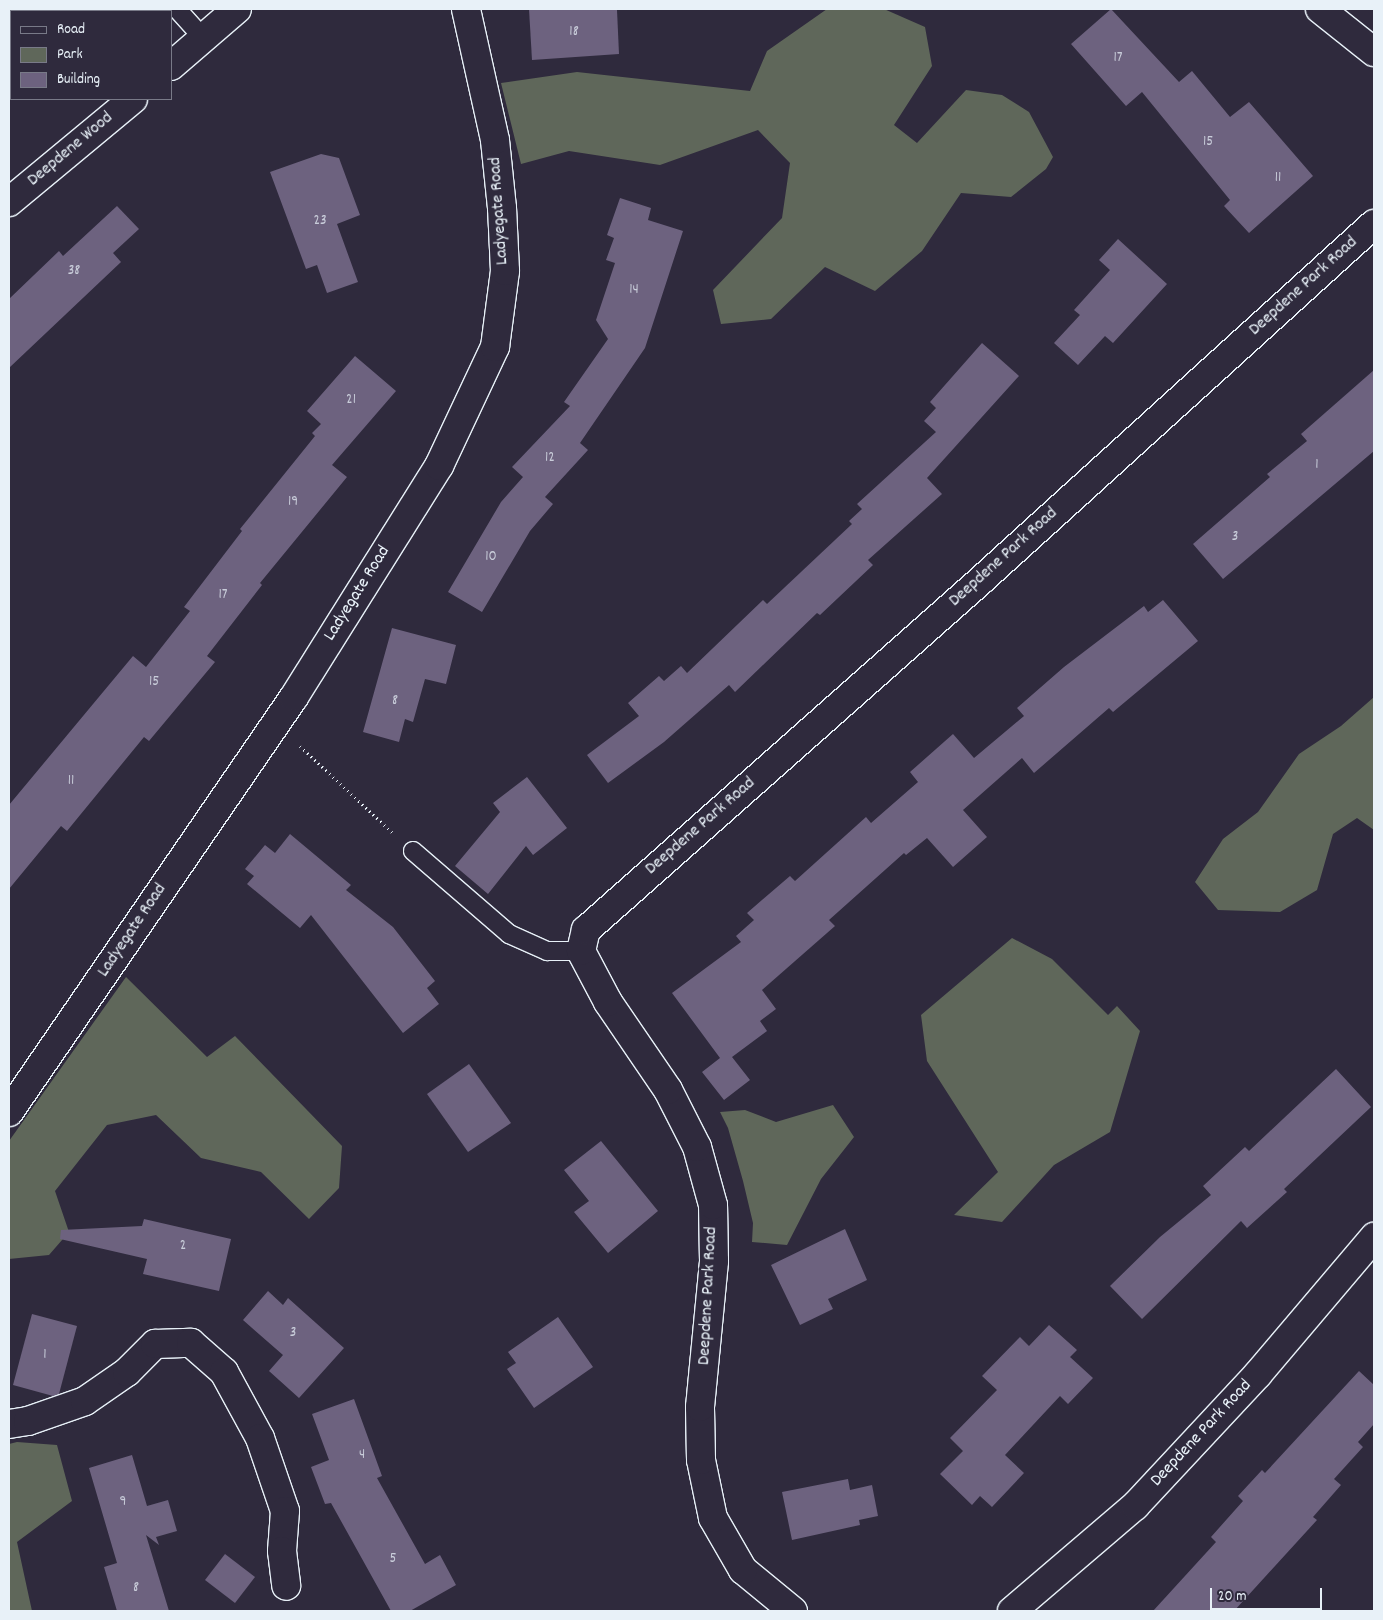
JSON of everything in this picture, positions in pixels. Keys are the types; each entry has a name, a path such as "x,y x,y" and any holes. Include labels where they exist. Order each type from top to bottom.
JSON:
{"street":[{"path":"172,65 237,9"},
{"name":"Ladyegate Road","path":"9,1112 276,723 439,466 495,347 505,271 502,208 495,140 466,9"},
{"path":"1320,9 1374,52"},
{"name":"Deepdene Wood","path":"9,202 132,100"},
{"name":"Deepdene Park Road","path":"793,1611 743,1570 713,1518 701,1460 700,1407 714,1261 713,1205 697,1147 668,1090 608,1002 581,951 586,930 979,582 1374,224"},
{"name":"Deepdene Park Road","path":"1012,1611 1135,1506 1258,1374 1374,1237"},
{"path":"9,1424 28,1421 85,1401 127,1372 155,1344 191,1343 224,1372 260,1438 285,1511 282,1551 286,1586"}],"lane":[{"path":"177,9 203,38"},
{"path":"413,851 509,934 547,951 581,951"}],"path":[{"path":"276,723 413,851"}],"green space":[{"path":"827,9 884,9 925,27 932,66 894,125 917,143 966,90 1002,95 1029,112 1053,157 1046,169 1011,197 961,193 922,251 875,291 825,267 771,319 721,324 713,290 782,218 790,163 758,130 660,165 569,151 521,164 501,83 577,72 750,91 767,51"},
{"path":"1374,697 1374,830 1357,818 1333,834 1317,890 1280,912 1218,910 1195,882 1223,839 1258,812 1299,754 1341,726"},
{"path":"1012,938 1052,959 1108,1015 1117,1006 1140,1031 1110,1132 1054,1165 1002,1222 954,1215 998,1172 927,1061 921,1015"},
{"path":"126,977 207,1057 235,1036 342,1146 339,1188 309,1219 261,1172 201,1158 156,1115 107,1125 55,1191 69,1232 49,1255 9,1259 9,1141"},
{"path":"833,1105 854,1137 821,1179 787,1245 752,1242 753,1223 743,1181 728,1128 720,1112 745,1110 776,1122"},
{"path":"17,1442 57,1445 72,1501 17,1542 32,1611 9,1611 9,1444"}],"building":[{"path":"529,9 617,10 619,54 532,60"},
{"path":"1111,9 1179,82 1192,71 1230,117 1249,102 1313,176 1249,233 1224,206 1230,200 1142,92 1126,106 1071,44"},
{"path":"321,154 339,158 360,215 337,224 358,282 327,293 317,265 306,269 270,172"},
{"path":"620,198 651,208 648,220 683,231 645,348 580,443 588,450 545,497 553,504 530,531 482,612 448,592 501,502 523,477 512,467 570,406 564,402 608,339 596,320 615,263 606,260 614,238 607,235"},
{"path":"117,206 139,229 113,253 121,262 9,368 9,299 59,251 63,256"},
{"path":"1118,239 1167,284 1113,343 1105,336 1078,365 1054,343 1080,315 1074,310 1110,270 1099,260"},
{"path":"982,343 1019,376 927,478 942,494 868,560 873,565 820,615 817,613 735,692 729,685 664,742 608,783 587,755 639,716 628,703 659,676 664,681 681,666 687,673 763,600 767,604 852,524 849,521 862,509 857,504 936,432 924,421 936,408 930,402"},
{"path":"355,356 396,391 332,465 347,477 260,583 262,585 207,656 215,662 149,741 144,737 67,831 61,826 9,889 9,805 133,656 146,667 190,611 184,607 242,531 240,529 315,436 312,433 321,424 307,411"},
{"path":"1374,370 1374,451 1223,579 1193,544 1270,477 1267,474 1307,441 1301,434"},
{"path":"1163,600 1198,641 1113,712 1109,708 1034,773 1022,758 963,810 987,837 953,867 927,838 906,855 904,853 829,920 835,926 762,990 776,1009 760,1021 767,1031 732,1057 750,1080 724,1100 702,1072 720,1058 672,993 741,942 736,936 754,920 747,913 790,876 795,881 866,817 871,823 918,782 910,772 953,734 974,758 1024,716 1017,708 1064,667 1144,606 1148,612"},
{"path":"392,628 456,645 446,684 425,679 413,722 405,719 399,742 363,732"},
{"path":"527,777 567,828 533,855 526,846 488,894 455,866 500,812 493,803"},
{"path":"290,834 351,885 346,890 393,927 435,981 427,988 439,1004 403,1033 311,915 300,928 247,884 254,876 245,869 265,845 275,853"},
{"path":"469,1064 511,1123 468,1152 427,1094"},
{"path":"1336,1069 1371,1107 1284,1189 1287,1192 1247,1228 1241,1221 1142,1319 1110,1286 1160,1237 1211,1195 1203,1186 1245,1147 1249,1151"},
{"path":"601,1141 658,1211 608,1253 574,1212 589,1201 564,1170"},
{"path":"144,1219 231,1239 219,1291 143,1274 147,1259 60,1239 61,1230 142,1226"},
{"path":"845,1229 867,1280 828,1299 833,1309 800,1325 771,1265"},
{"path":"268,1291 283,1305 288,1298 344,1348 299,1398 269,1371 283,1355 243,1320"},
{"path":"32,1314 77,1326 59,1394 53,1396 13,1385"},
{"path":"558,1317 593,1367 534,1408 507,1369 516,1363 508,1352"},
{"path":"1049,1325 1077,1350 1070,1357 1093,1378 1068,1404 1060,1396 1005,1455 1024,1473 992,1507 980,1496 972,1505 940,1474 963,1451 950,1438 997,1390 982,1376 1020,1337 1029,1346"},
{"path":"1359,1371 1374,1385 1374,1424 1358,1442 1363,1447 1334,1479 1341,1485 1313,1517 1317,1520 1234,1611 1153,1611 1216,1542 1211,1537 1243,1501 1238,1496 1262,1470 1265,1473"},
{"path":"354,1399 382,1476 377,1478 425,1564 440,1555 456,1585 410,1611 391,1611 331,1503 325,1504 311,1467 329,1460 312,1414"},
{"path":"132,1455 147,1506 168,1500 177,1531 156,1537 159,1545 146,1535 169,1611 117,1611 104,1567 117,1563 89,1468"},
{"path":"848,1479 850,1490 872,1485 878,1516 859,1520 860,1525 792,1540 782,1492"},
{"path":"225,1554 255,1577 235,1603 205,1580"}]}
